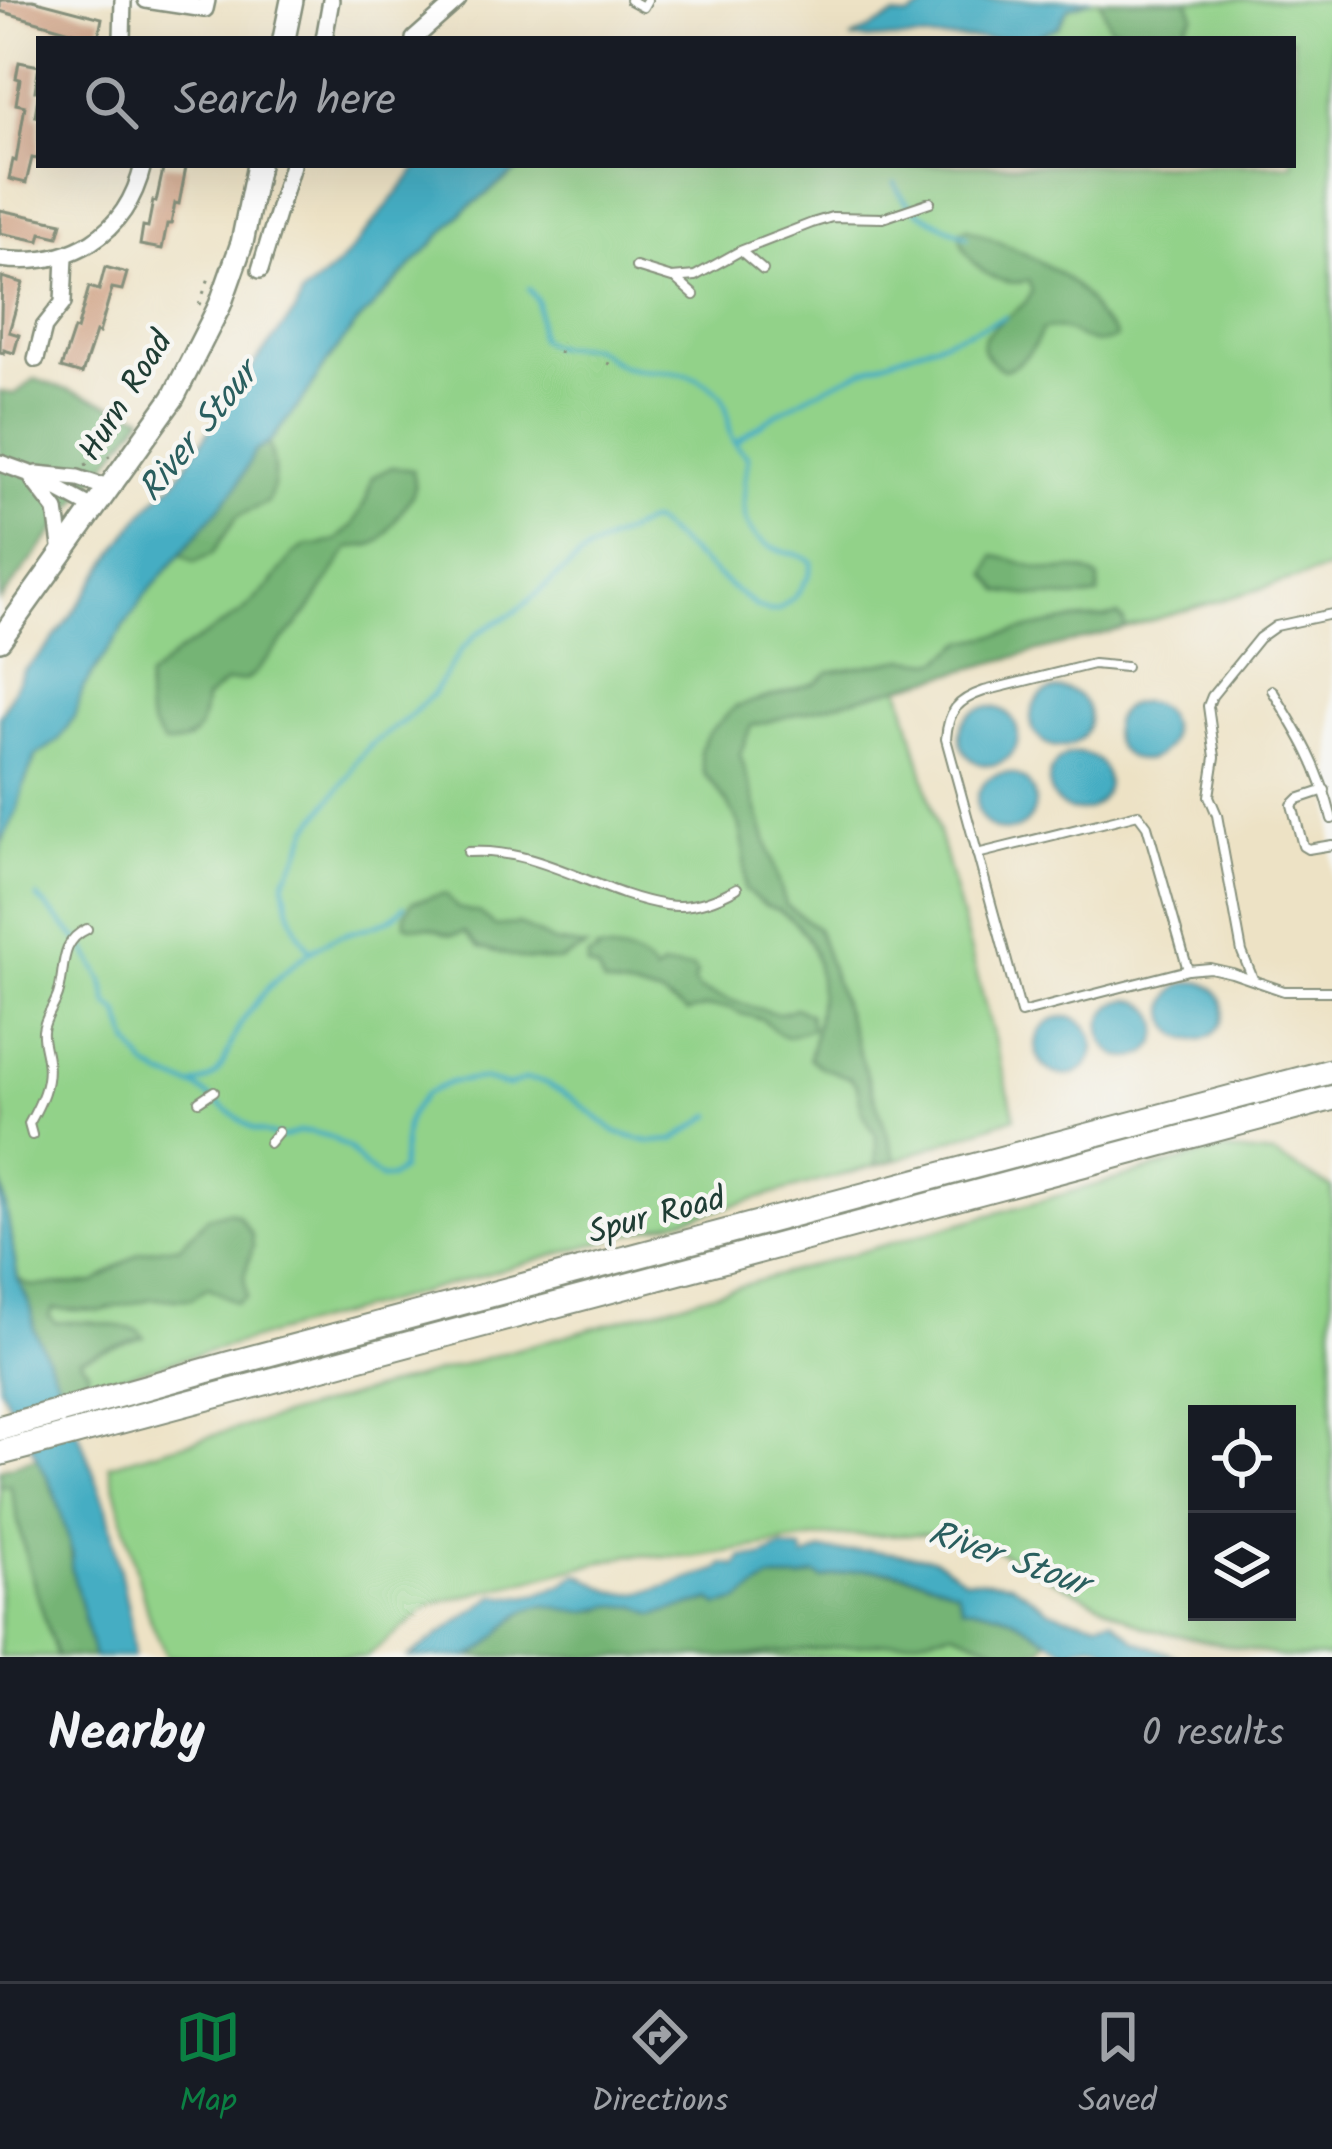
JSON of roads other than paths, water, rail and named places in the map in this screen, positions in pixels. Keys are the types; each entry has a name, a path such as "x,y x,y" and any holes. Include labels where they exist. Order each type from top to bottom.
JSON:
{"highway":[{"name":"Spur Road","path":"0,1428 1332,1070"},
{"name":"Spur Road","path":"0,1453 1332,1097"}],"main road":[{"path":"285,36 292,0"},
{"name":"Hurn Road","path":"0,640 172,398 220,305 242,243 257,168"}],"street":[{"path":"122,36 123,0"},
{"path":"146,0 205,9 207,0"},
{"path":"325,36 331,0"},
{"path":"418,36 458,0"},
{"path":"0,259 65,256 91,243 119,214 142,168"},
{"path":"260,270 291,168"},
{"path":"36,358 44,327 63,303 65,256"},
{"path":"0,463 93,508"},
{"path":"28,473 78,478 108,488"},
{"path":"28,473 56,510 62,553"}],"lane":[{"path":"631,0 643,7 647,0"},
{"path":"636,268 672,278 695,276 740,251 832,217 884,218 926,203"},
{"path":"740,251 763,270"},
{"path":"672,278 694,295"},
{"path":"1253,980 1242,952 1217,815 1209,796 1215,757 1208,706 1259,638 1276,626 1332,614"},
{"path":"1126,667 1093,664 984,691 967,697 947,720 946,739 1021,1013 1210,968 1284,991 1332,991"},
{"path":"1272,690 1309,749 1332,819"},
{"path":"1325,790 1292,805 1303,846 1308,850 1332,845"},
{"path":"977,854 1138,814 1147,826 1188,970"},
{"path":"468,852 515,854 665,905 702,902 737,888"},
{"path":"32,1135 29,1124 44,1093 48,1070 43,1030 56,999 64,955 79,933"},
{"path":"199,1101 214,1091"},
{"path":"268,1143 278,1132"}],"water":[{"path":"950,0 1092,0 1068,8 1058,27 1036,36 857,36 894,16 908,17"},
{"path":"418,168 521,168 465,210 357,323 269,443 254,452 236,488 144,597 83,688 74,717 58,741 36,756 0,853 0,716 23,671 46,649 153,501 173,484 296,311 302,295 355,246"},
{"path":"1060,689 1080,698 1089,718 1080,738 1060,747 1040,738 1031,718 1040,698"},
{"path":"1142,702 1162,711 1171,731 1162,751 1142,760 1122,751 1113,731 1122,711"},
{"path":"989,707 1009,716 1018,736 1009,756 989,765 969,756 960,736 969,716"},
{"path":"1078,753 1098,762 1107,782 1098,802 1078,811 1058,802 1049,782 1058,762"},
{"path":"1006,773 1026,782 1035,802 1026,822 1006,831 986,822 977,802 986,782"},
{"path":"1195,982 1215,991 1224,1011 1215,1031 1195,1040 1175,1031 1166,1011 1175,991"},
{"path":"1130,1000 1150,1009 1159,1029 1150,1049 1130,1058 1110,1049 1101,1029 1110,1009"},
{"path":"1065,1017 1085,1026 1094,1046 1085,1066 1065,1075 1045,1066 1036,1046 1045,1026"},
{"path":"0,1174 18,1279 32,1310 34,1329 107,1508 134,1657 94,1657 54,1490 0,1387"},
{"path":"781,1548 802,1550 804,1558 822,1550 869,1550 935,1559 964,1579 1010,1583 1067,1616 1097,1622 1112,1619 1136,1641 1178,1657 1113,1657 1093,1644 1069,1652 1008,1616 963,1607 957,1591 907,1574 874,1570 823,1579 815,1574 770,1579 739,1601 718,1606 711,1600 654,1615 638,1606 583,1612 542,1606 517,1616 485,1648 466,1657 408,1657 496,1595 539,1593 577,1574 612,1591 649,1591"}],"waterway":[{"path":"895,183 915,209 967,237"},
{"path":"311,952 289,909 284,881 309,828 356,762 433,694 478,633 515,612 589,550 649,521 757,607 778,610 795,597 809,576 812,562 767,545 750,528 744,505 748,457 735,443 726,405 717,392 688,375 621,366 593,348 546,343 539,338 538,301 529,289"},
{"path":"735,443 784,409 837,382 1005,317"},
{"path":"37,897 83,945 103,981 108,1004 119,1013 130,1044 147,1067 196,1087 254,1130 282,1138 299,1132 328,1136 349,1148 381,1178 401,1170 411,1113 425,1094 451,1082 482,1079 508,1086 526,1079 544,1082 617,1133 651,1142 674,1140 712,1115"},
{"path":"195,1084 214,1076 242,1022 290,967 323,944 380,924 404,906"}],"water label":[{"name":"River Stour","path":"199,433"},
{"name":"River Stour","path":"1008,1560"}]}
